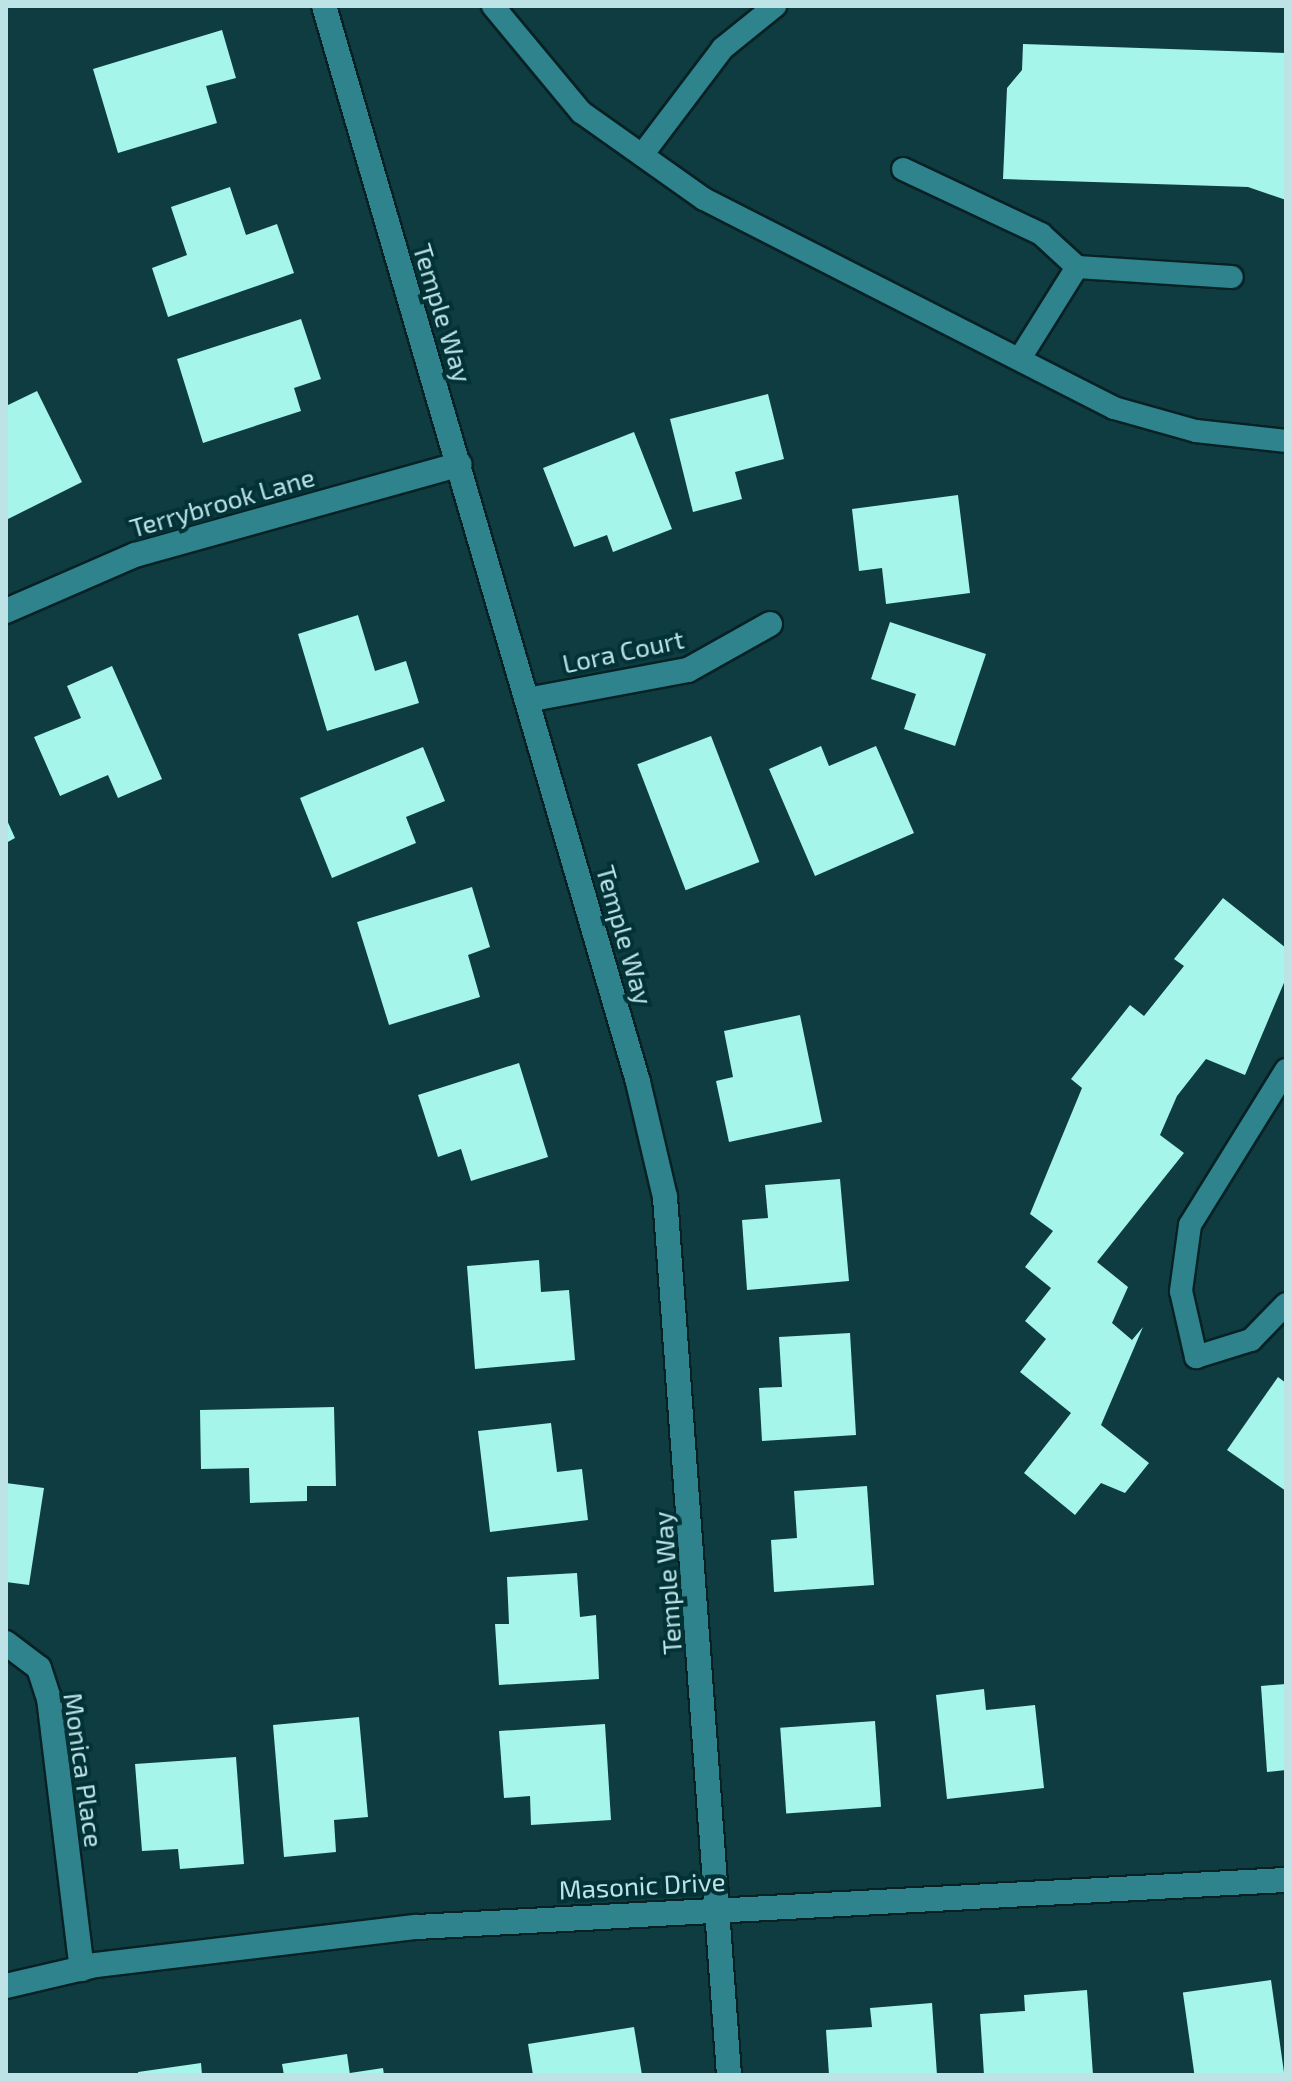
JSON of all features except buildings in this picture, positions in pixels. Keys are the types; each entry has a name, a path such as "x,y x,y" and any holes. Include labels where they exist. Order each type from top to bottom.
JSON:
{"street":[{"name":"Temple Way","path":"324,6 460,464 665,1197 720,1909 729,2075"},
{"name":"Terrybrook Lane","path":"6,611 135,555 460,464"},
{"name":"Lora Court","path":"527,700 688,670 770,624"},
{"name":"Monica Place","path":"6,1643 39,1668 49,1698 82,1969"},
{"name":"Masonic Drive","path":"6,1986 82,1969 417,1927 1286,1880"}],"lane":[{"path":"493,6 581,112 704,199 1022,355 1114,408 1196,431 1286,441"},
{"path":"642,155 723,48 775,6"},
{"path":"903,169 1041,234 1077,267 1232,277"},
{"path":"1022,355 1077,267"},
{"path":"1286,1070 1190,1225 1181,1291 1196,1357 1251,1340 1286,1304"}]}
